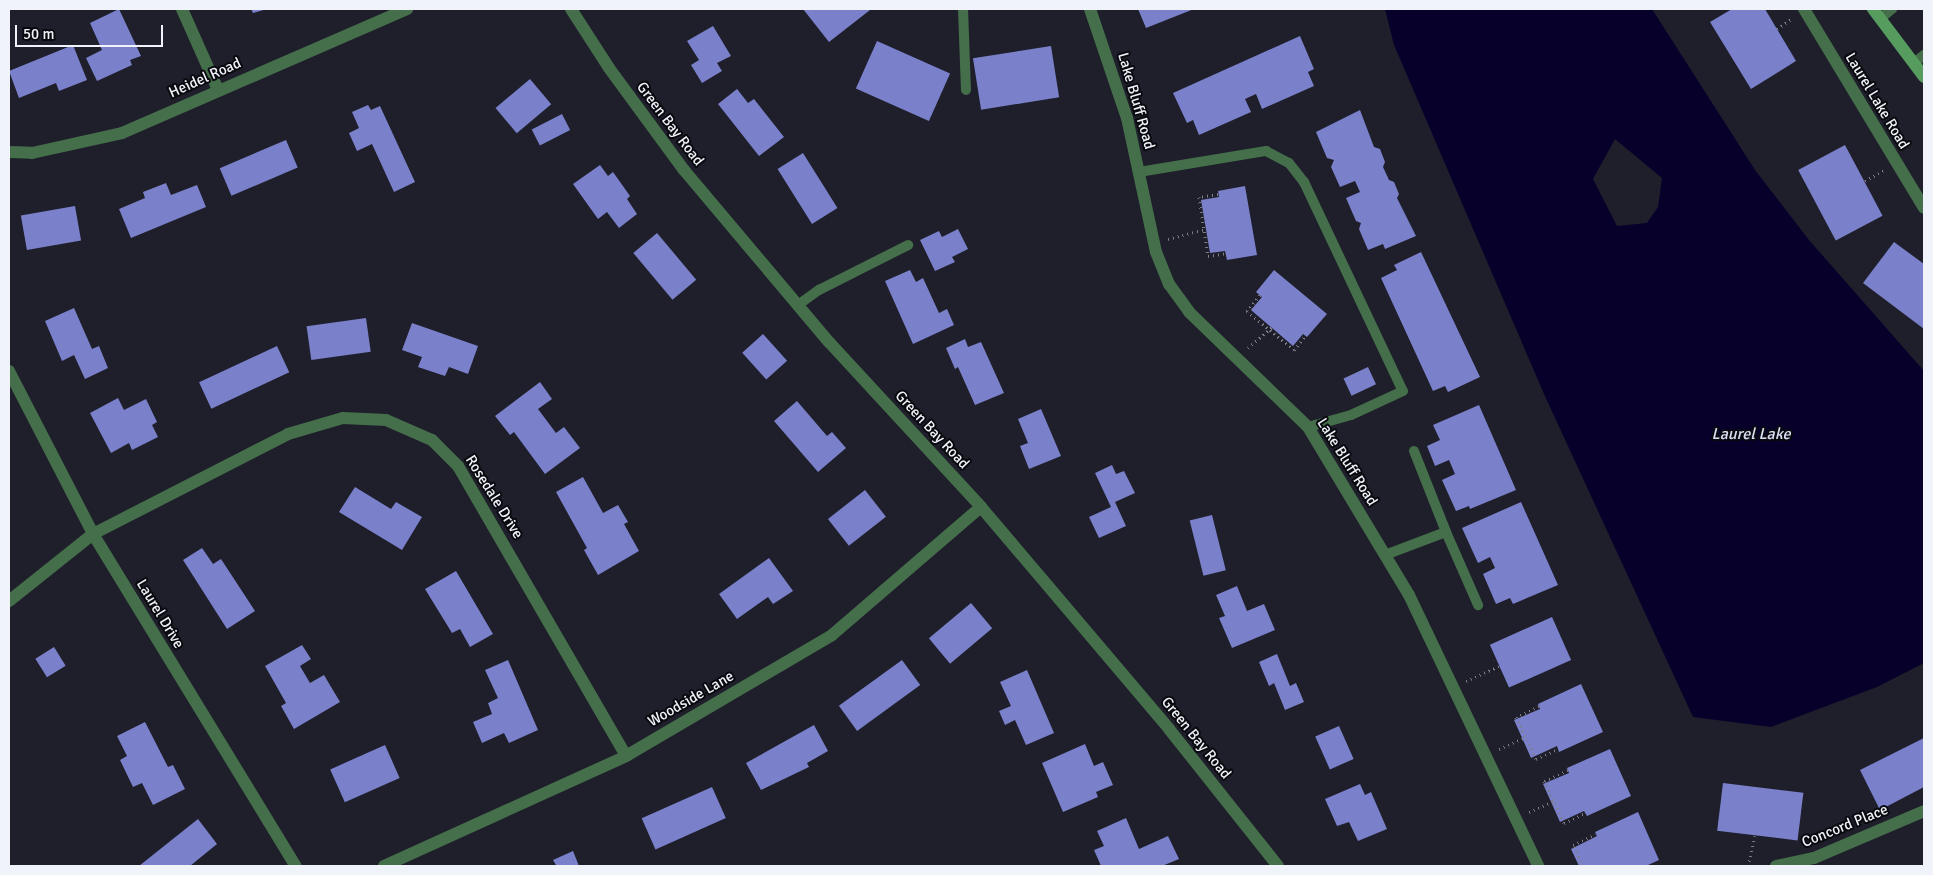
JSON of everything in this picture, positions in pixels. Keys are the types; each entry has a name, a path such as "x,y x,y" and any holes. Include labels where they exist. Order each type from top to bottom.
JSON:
{"main road":[{"path":"1877,14 1919,59 1924,76"}],"street":[{"path":"182,9 218,90"},
{"name":"Heidel Road","path":"9,152 32,152 122,133 407,9"},
{"name":"Green Bay Road","path":"571,9 609,68 684,170 798,305 981,507 1169,729 1278,866"},
{"name":"Lake Bluff Road","path":"1090,9 1127,118 1154,242 1169,284 1189,312 1308,427 1409,595 1538,866"},
{"name":"Laurel Lake Road","path":"1804,9 1895,164 1924,208"},
{"name":"Laurel Drive","path":"9,372 93,534 296,866"},
{"name":"Rosedale Drive","path":"9,602 93,534 288,434 343,418 386,420 432,440 458,466 626,756"},
{"name":"Woodside Lane","path":"384,866 626,756 832,635 981,507"},
{"name":"Concord Place","path":"1776,866 1814,858 1924,811"}],"lane":[{"path":"963,9 966,90"},
{"path":"1877,14 1892,9"},
{"path":"1139,172 1266,151 1288,163 1304,182 1402,391 1351,415 1308,427"},
{"path":"798,305 819,290 908,245"},
{"path":"1414,451 1446,532 1478,605"},
{"path":"1385,555 1446,532"}],"path":[{"path":"1865,181 1895,164"},
{"path":"1218,194 1198,197 1205,229 1208,256 1226,254"},
{"path":"1154,242 1205,229"},
{"path":"1260,295 1246,310 1294,350 1305,336"},
{"path":"1236,357 1271,329"},
{"path":"1453,686 1500,666"},
{"path":"1539,706 1516,717 1536,759 1558,749"},
{"path":"1486,755 1526,737"},
{"path":"1568,770 1544,780 1564,824 1585,813"},
{"path":"1515,818 1554,801"},
{"path":"1582,866 1573,845 1596,834"},
{"path":"1748,866 1756,836"}],"water":[{"name":"Laurel Lake","path":"1385,9 1652,9 1755,170 1809,240 1924,371 1924,663 1877,687 1771,727 1693,717 1544,394 1394,45","holes":["1615,139 1662,178 1658,207 1647,223 1617,226 1593,179"]}],"building":[{"path":"119,9 141,56 130,60 132,65 97,81 86,58 102,50 90,23"},
{"path":"251,9 267,9 253,13"},
{"path":"803,9 868,9 870,10 829,42"},
{"path":"1138,9 1194,9 1146,28"},
{"path":"1732,9 1765,9 1796,61 1751,89 1710,22"},
{"path":"713,26 731,56 717,63 722,71 702,83 691,65 699,60 687,41"},
{"path":"1300,36 1314,69 1308,72 1314,86 1262,109 1256,94 1245,99 1251,112 1199,135 1193,120 1187,123 1173,93"},
{"path":"877,41 950,74 929,121 856,89"},
{"path":"73,45 87,80 59,91 56,83 19,98 9,71"},
{"path":"1051,46 1059,97 981,110 973,58"},
{"path":"530,79 551,104 517,133 496,108"},
{"path":"737,89 748,103 754,99 784,137 759,156 718,104"},
{"path":"368,105 371,110 380,106 415,182 394,192 372,144 357,151 349,133 359,128 352,112"},
{"path":"1360,110 1374,147 1380,149 1385,162 1383,167 1389,180 1394,182 1399,194 1397,198 1416,236 1385,249 1383,244 1368,250 1359,229 1361,223 1356,221 1346,198 1360,192 1355,181 1340,187 1331,167 1334,160 1327,158 1316,132"},
{"path":"562,114 570,130 540,145 532,129"},
{"path":"286,140 298,168 231,196 220,168"},
{"path":"1845,145 1883,216 1836,241 1798,170"},
{"path":"803,153 837,208 812,224 778,169"},
{"path":"600,165 608,176 613,172 630,196 627,199 637,214 619,228 607,212 598,219 573,184"},
{"path":"166,183 171,195 197,185 206,207 131,238 119,209 145,198 143,192"},
{"path":"1245,186 1257,255 1227,260 1225,251 1210,253 1201,200 1219,197 1218,191"},
{"path":"75,206 81,240 27,250 21,216"},
{"path":"958,229 968,249 952,257 955,262 935,271 920,240 939,231 942,237"},
{"path":"657,233 696,280 672,300 633,253"},
{"path":"1894,242 1924,264 1924,329 1863,283"},
{"path":"1421,252 1480,377 1448,392 1445,386 1433,391 1381,278 1397,270 1394,265"},
{"path":"910,270 916,282 923,278 939,313 947,309 954,325 913,344 885,281"},
{"path":"1274,270 1327,314 1307,337 1303,334 1293,346 1251,310 1262,297 1256,292"},
{"path":"74,308 92,349 99,346 108,368 85,379 74,355 62,361 45,321"},
{"path":"366,318 371,352 311,360 307,326"},
{"path":"412,323 478,346 468,374 449,367 445,376 418,367 422,357 402,350"},
{"path":"763,334 787,361 766,379 742,353"},
{"path":"965,339 968,347 981,342 1004,393 975,405 958,367 955,369 946,348"},
{"path":"277,346 289,372 211,409 199,382"},
{"path":"1368,367 1376,384 1352,396 1344,378"},
{"path":"540,382 552,399 538,409 556,433 564,427 580,448 545,474 514,432 510,435 495,416"},
{"path":"118,398 124,410 146,399 157,422 152,425 158,437 132,450 129,443 111,453 90,413"},
{"path":"797,401 827,436 832,432 846,448 818,472 774,421"},
{"path":"1479,405 1516,490 1470,509 1469,506 1456,511 1442,480 1455,474 1449,460 1435,466 1427,446 1440,440 1433,425"},
{"path":"1041,409 1061,456 1029,469 1020,446 1028,443 1018,419"},
{"path":"1112,465 1116,474 1124,471 1135,493 1115,502 1126,526 1099,538 1089,517 1111,507 1095,473"},
{"path":"583,477 603,513 618,505 628,522 624,524 639,551 598,575 584,550 587,548 556,492"},
{"path":"355,487 391,509 396,502 422,517 402,550 339,512"},
{"path":"865,490 886,517 849,546 828,519"},
{"path":"1521,502 1558,585 1513,604 1510,598 1496,604 1483,574 1495,568 1490,557 1478,563 1462,528"},
{"path":"1212,515 1226,570 1203,576 1190,521"},
{"path":"202,548 213,564 221,559 255,611 227,629 183,560"},
{"path":"769,558 793,591 773,604 768,597 737,619 719,594"},
{"path":"456,571 493,634 470,647 460,629 452,633 425,589"},
{"path":"1237,586 1247,611 1264,604 1275,630 1232,648 1219,618 1225,616 1216,595"},
{"path":"971,603 992,628 950,664 929,638"},
{"path":"1552,617 1571,660 1509,688 1490,645"},
{"path":"302,645 311,659 300,666 310,683 324,675 340,702 294,729 281,706 286,703 265,666"},
{"path":"54,647 66,666 47,677 35,659"},
{"path":"1277,654 1290,686 1296,683 1304,702 1285,710 1274,683 1269,686 1259,662"},
{"path":"508,660 538,730 509,743 504,733 482,743 473,722 492,714 488,703 498,698 485,670"},
{"path":"902,660 920,685 857,731 839,706"},
{"path":"1027,670 1054,733 1026,745 1015,720 1005,725 999,711 1011,706 1000,682"},
{"path":"1581,684 1603,732 1559,752 1557,746 1531,758 1514,720 1540,709 1538,704"},
{"path":"145,722 168,767 173,765 185,789 153,805 142,783 133,787 120,760 127,756 117,736"},
{"path":"814,725 828,751 807,763 809,767 761,790 746,763"},
{"path":"1339,726 1354,759 1330,769 1315,737"},
{"path":"1924,738 1924,787 1880,810 1860,770"},
{"path":"1085,744 1094,766 1103,762 1113,785 1096,792 1098,797 1063,812 1042,763"},
{"path":"385,745 400,778 345,802 330,769"},
{"path":"1610,749 1631,796 1587,816 1584,811 1560,822 1543,784 1569,773 1567,768"},
{"path":"1723,783 1803,793 1798,841 1717,831"},
{"path":"1360,784 1365,795 1371,792 1387,829 1358,841 1349,822 1337,826 1325,799"},
{"path":"712,787 726,818 655,849 642,818"},
{"path":"1638,812 1659,860 1646,866 1579,866 1571,849 1597,836 1595,832"},
{"path":"1126,818 1139,849 1168,836 1179,859 1162,866 1101,866 1094,850 1104,846 1097,831"},
{"path":"198,819 217,844 190,866 139,866"},
{"path":"573,851 579,866 552,866 556,865 553,860"}]}
